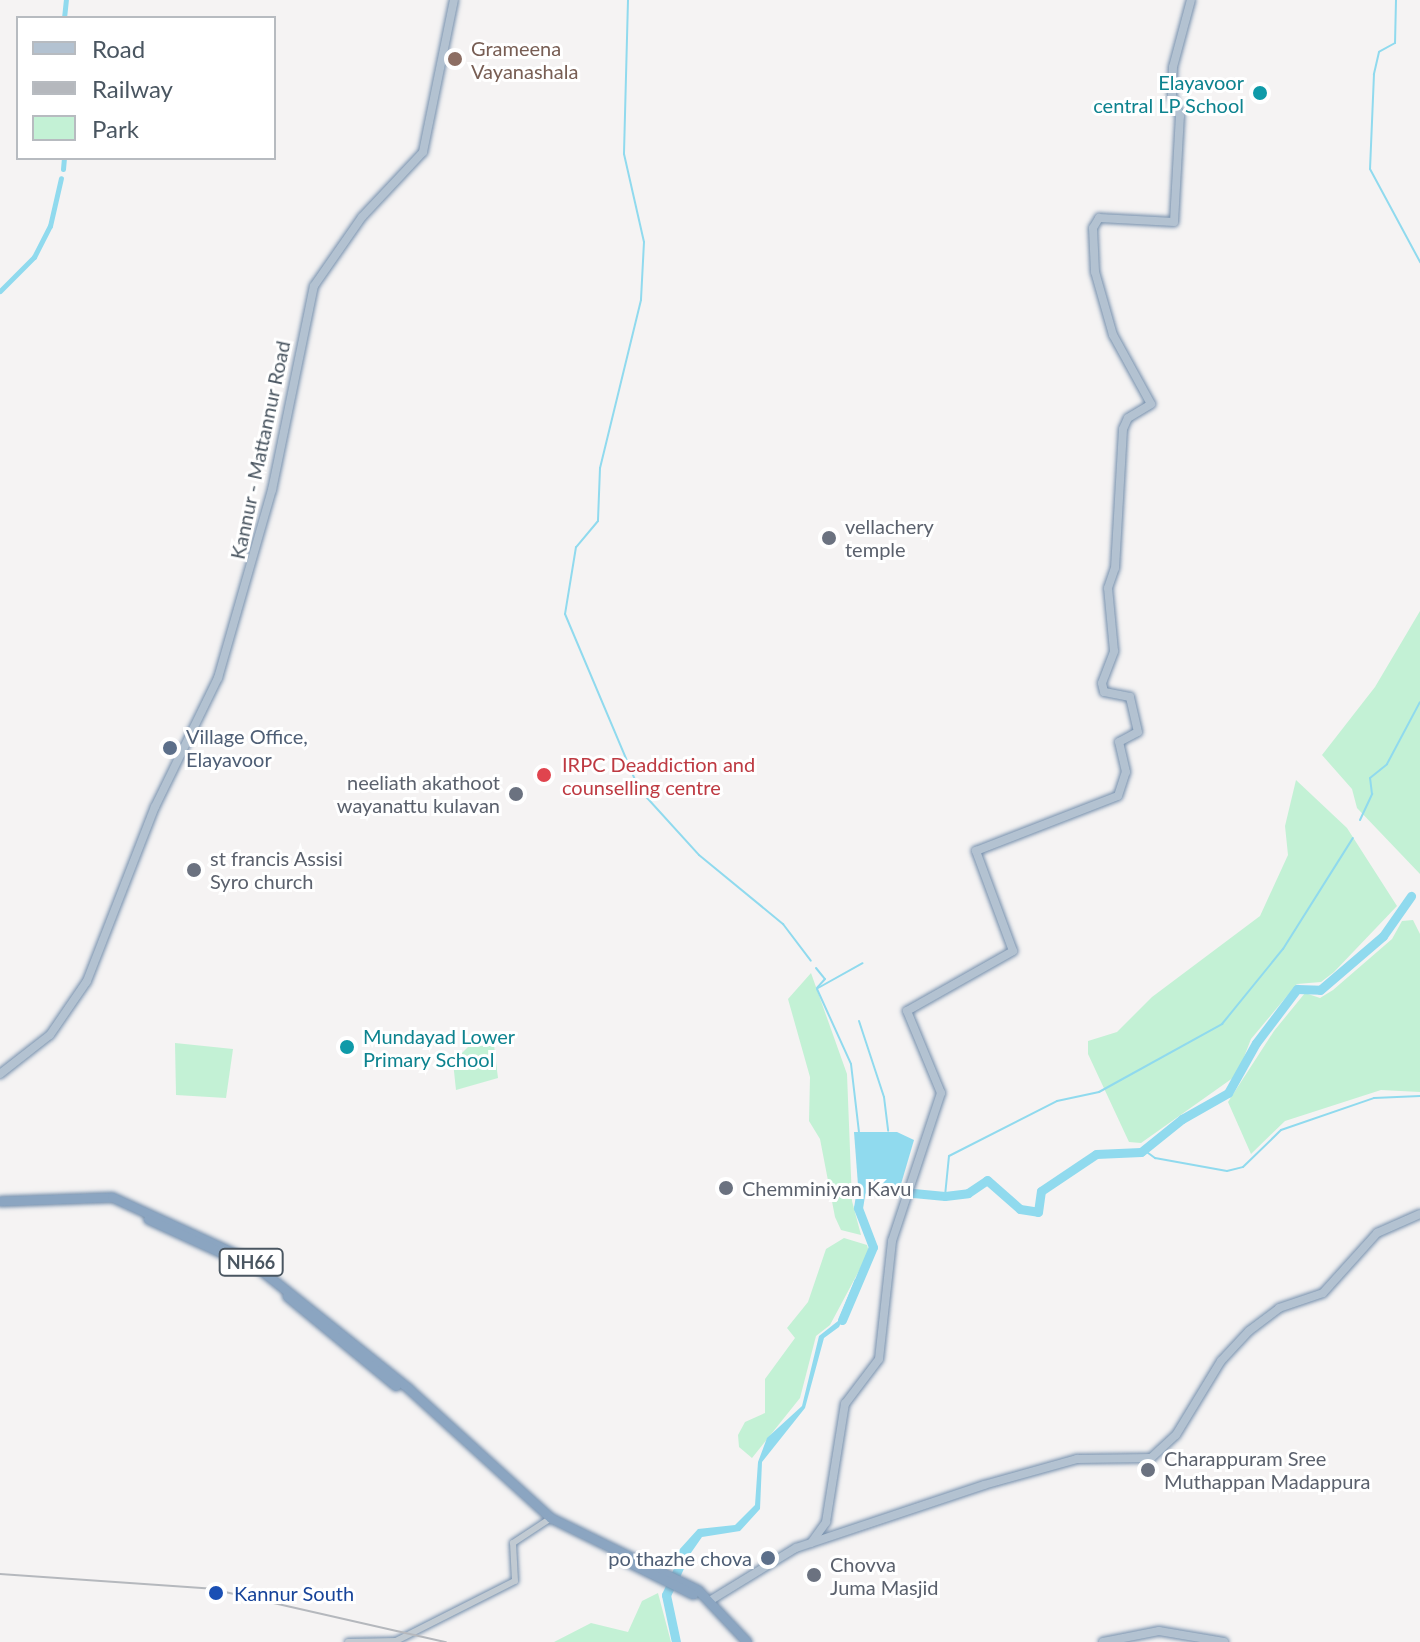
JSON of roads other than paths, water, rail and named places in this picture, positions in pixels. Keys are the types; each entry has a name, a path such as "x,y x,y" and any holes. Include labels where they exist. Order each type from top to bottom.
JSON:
{"highway":[{"name":"NH66","path":"0,1203 56,1203 112,1197 247,1259 551,1518 711,1600 747,1642"}],"main road":[{"name":"Kannur - Mattannur Road","path":"0,1074 50,1035 91,967 231,644 272,490 314,286 362,217 423,152 454,0"},
{"path":"811,1543 826,1522 845,1404 879,1359 891,1246 942,1088 907,1011 1013,951 976,851 1118,796 1126,772 1119,742 1138,732 1130,697 1104,692 1102,683 1114,651 1108,588 1115,568 1119,449 1128,418 1151,404 1113,335 1095,272 1093,228 1099,218 1174,222 1180,116 1173,67 1191,0"},
{"path":"711,1600 811,1543 1058,1464 1151,1458 1176,1435 1221,1361 1249,1331 1279,1308 1323,1293 1377,1233 1420,1214"},
{"path":"1103,1642 1159,1631 1224,1642"}],"street":[{"path":"348,1642 396,1641 515,1581 513,1543 551,1518"}],"water":[{"path":"854,1132 897,1132 914,1140 899,1191 858,1185"},
{"path":"855,1279 862,1280 839,1327 824,1338 805,1408 762,1462 760,1509 740,1531 702,1537 679,1570 670,1560 698,1529 735,1525 755,1505 758,1462 767,1438 802,1406 819,1336 838,1321"}],"waterway":[{"path":"64,16 66,0"},
{"path":"628,0 624,154 644,242 641,300 600,468 598,521 576,547 565,614 639,789 699,855 783,924 811,961"},
{"path":"1396,0 1395,43 1379,52 1374,74 1370,169 1420,262"},
{"path":"63,169 64,160"},
{"path":"0,291 34,257 50,226 61,178"},
{"path":"1360,820 1372,794 1370,778 1387,764 1420,702"},
{"path":"945,1196 949,1156 1057,1101 1099,1092 1222,1024 1283,949 1353,838"},
{"path":"842,1320 873,1247 858,1208 861,1188 945,1196 968,1193 987,1180 1020,1209 1038,1212 1041,1191 1096,1154 1141,1152 1182,1119 1228,1093 1256,1043 1297,989 1320,990 1383,936 1411,896"},
{"path":"818,988 863,963"},
{"path":"816,968 825,979 817,988"},
{"path":"817,989 851,1064 859,1132"},
{"path":"859,1021 884,1097 888,1131"},
{"path":"1144,1150 1155,1158 1227,1171 1243,1167 1281,1130 1374,1098 1420,1096"},
{"path":"676,1642 666,1595 683,1559"}],"railway":[{"path":"0,1574 212,1589 446,1642"}],"place":[{"name":"Grameena Vayanashala","path":"455,59"},
{"name":"Elayavoor central LP School","path":"1260,93"},
{"name":"vellachery temple","path":"829,538"},
{"name":"Village Office, Elayavoor","path":"170,748"},
{"name":"IRPC Deaddiction and counselling centre","path":"544,775"},
{"name":"neeliath akathoot wayanattu kulavan","path":"516,794"},
{"name":"st francis Assisi Syro church","path":"194,870"},
{"name":"Mundayad Lower Primary School","path":"347,1047"},
{"name":"Chemminiyan Kavu","path":"726,1188"},
{"name":"Charappuram Sree Muthappan Madappura","path":"1148,1470"},
{"name":"po thazhe chova","path":"768,1558"},
{"name":"Chovva Juma Masjid","path":"814,1575"},
{"name":"Kannur South","path":"216,1593"}]}
